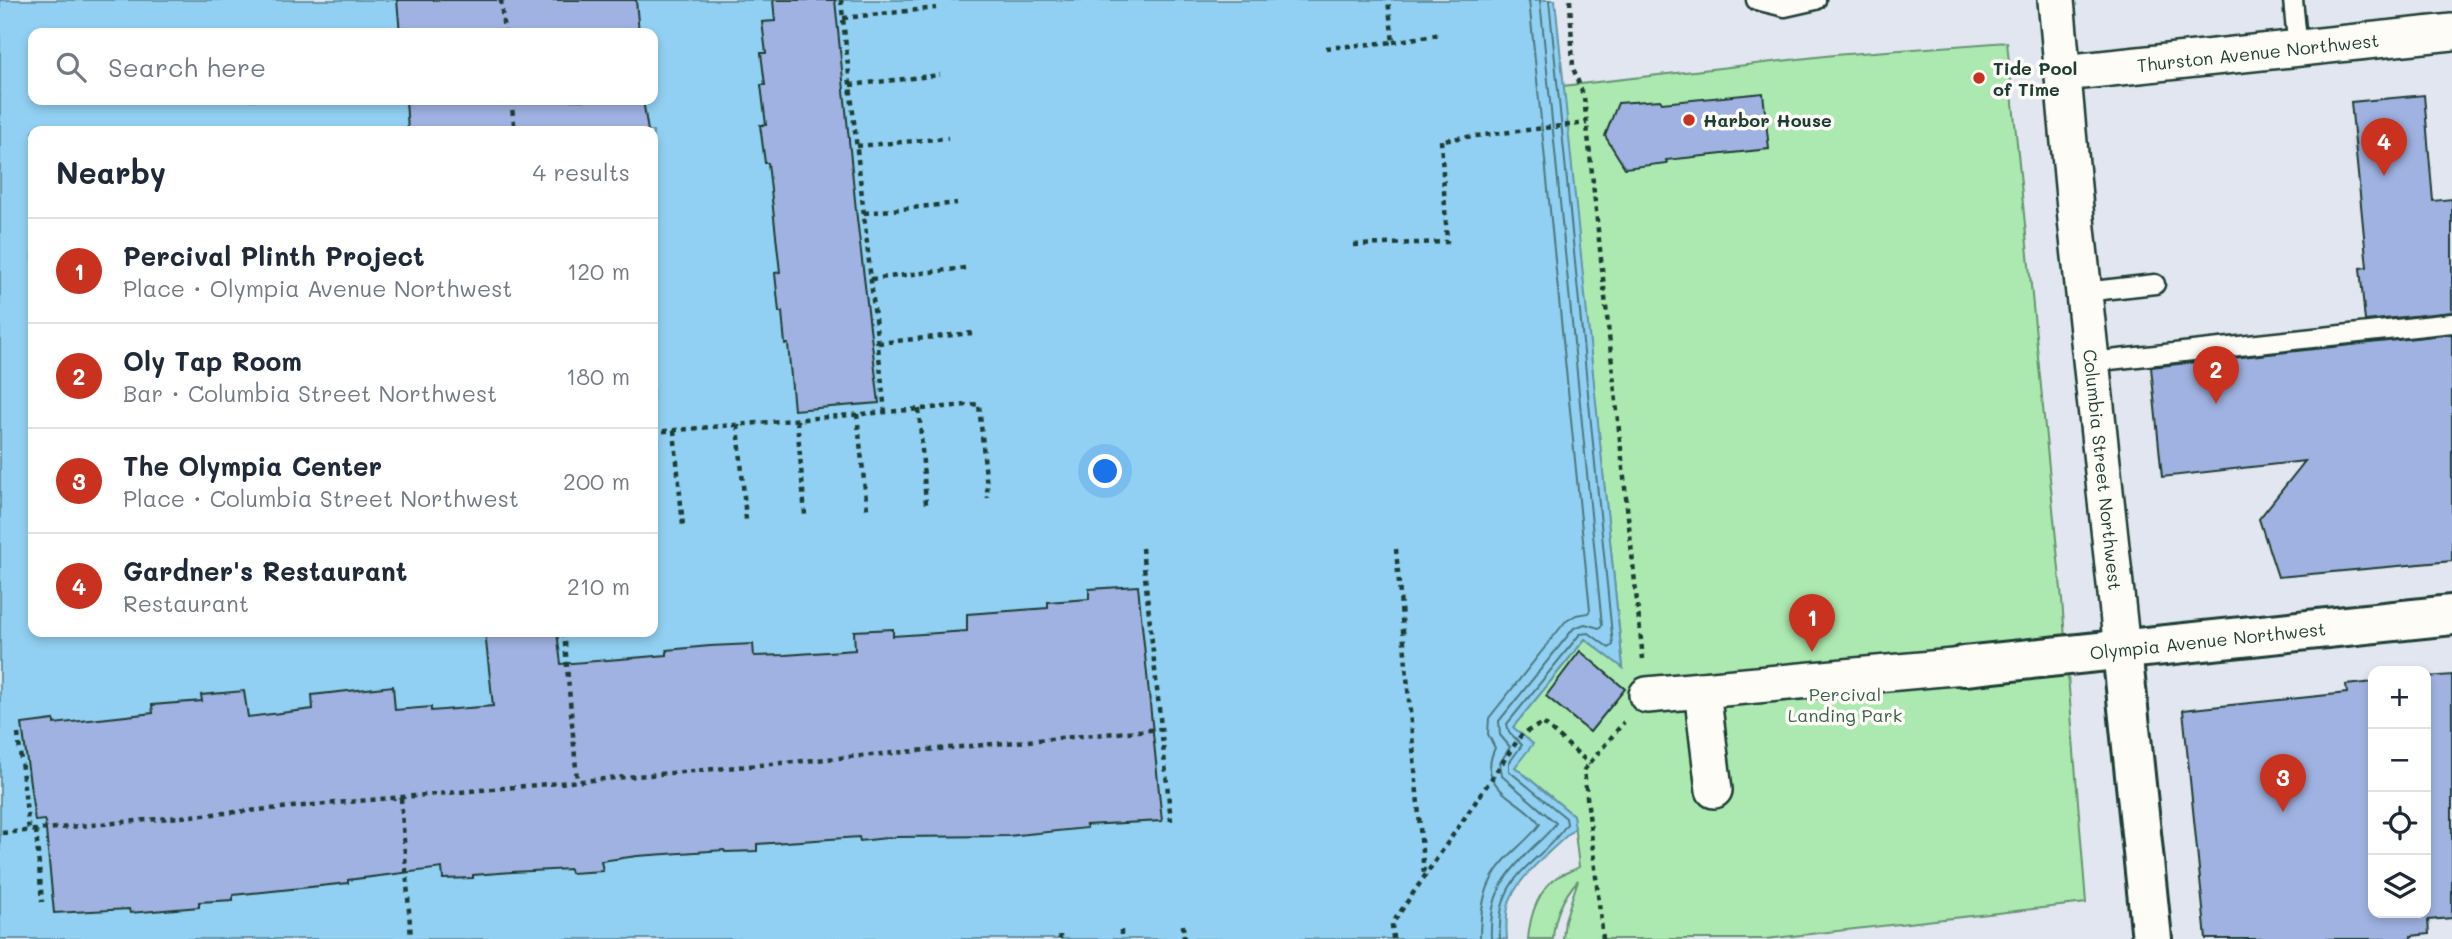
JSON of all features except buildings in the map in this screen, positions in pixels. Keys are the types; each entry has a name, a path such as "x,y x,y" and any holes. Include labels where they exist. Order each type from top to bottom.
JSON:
{"street":[{"name":"Columbia Street Northwest","path":"2056,0 2152,939"},
{"name":"Thurston Avenue Northwest","path":"2063,73 2452,32"},
{"name":"Olympia Avenue Northwest","path":"1964,666 2452,615"},
{"path":"1647,695 1964,666"},
{"path":"1702,690 1714,790"}],"lane":[{"path":"1756,0 1785,7 1816,0"},
{"path":"2293,0 2298,50"},
{"path":"2084,292 2155,284"},
{"path":"2091,362 2452,323"}],"path":[{"path":"501,0 504,28"},
{"path":"841,0 885,412"},
{"path":"1388,0 1393,42"},
{"path":"1570,0 1573,68 1584,97 1647,695 1584,770 1603,939"},
{"path":"843,18 936,8"},
{"path":"1326,48 1393,42 1441,34"},
{"path":"850,85 940,75"},
{"path":"511,105 514,126"},
{"path":"1354,245 1447,242 1441,140 1587,123"},
{"path":"857,146 948,138"},
{"path":"864,213 957,203"},
{"path":"871,279 965,268"},
{"path":"878,343 972,333"},
{"path":"658,432 979,404 988,498"},
{"path":"919,409 926,504"},
{"path":"857,414 867,509"},
{"path":"797,420 805,515"},
{"path":"738,425 746,520"},
{"path":"674,430 683,526"},
{"path":"1142,548 1171,821"},
{"path":"1396,549 1424,875"},
{"path":"564,637 578,780"},
{"path":"1393,939 1392,924 1522,734 1544,723 1590,764"},
{"path":"2,833 1161,729"},
{"path":"18,734 29,831"},
{"path":"401,798 411,939"},
{"path":"36,830 42,902"},
{"path":"1183,925 1184,939"},
{"path":"1121,930 1121,939"}],"green space":[{"name":"Percival Landing Park","path":"2007,42 2062,600 2086,903 1766,939 1563,939 1565,920 1578,880 1560,907 1553,939 1528,939 1533,913 1545,889 1557,877 1579,867 1573,815 1515,767 1513,727 1585,639 1623,667 1563,86 1834,55"}],"water":[{"path":"0,0 1555,0 1623,668 1585,639 1513,727 1533,744 1515,767 1573,815 1575,828 1539,862 1515,891 1508,909 1507,939 0,939"}],"place":[{"name":"Tide Pool of Time","path":"1979,78"},
{"name":"Harbor House","path":"1689,120"},
{"name":"Gardner's Restaurant","path":"2384,176"},
{"name":"Oly Tap Room","path":"2216,404"},
{"name":"Percival Plinth Project","path":"1812,652"},
{"name":"The Olympia Center","path":"2283,812"}]}
